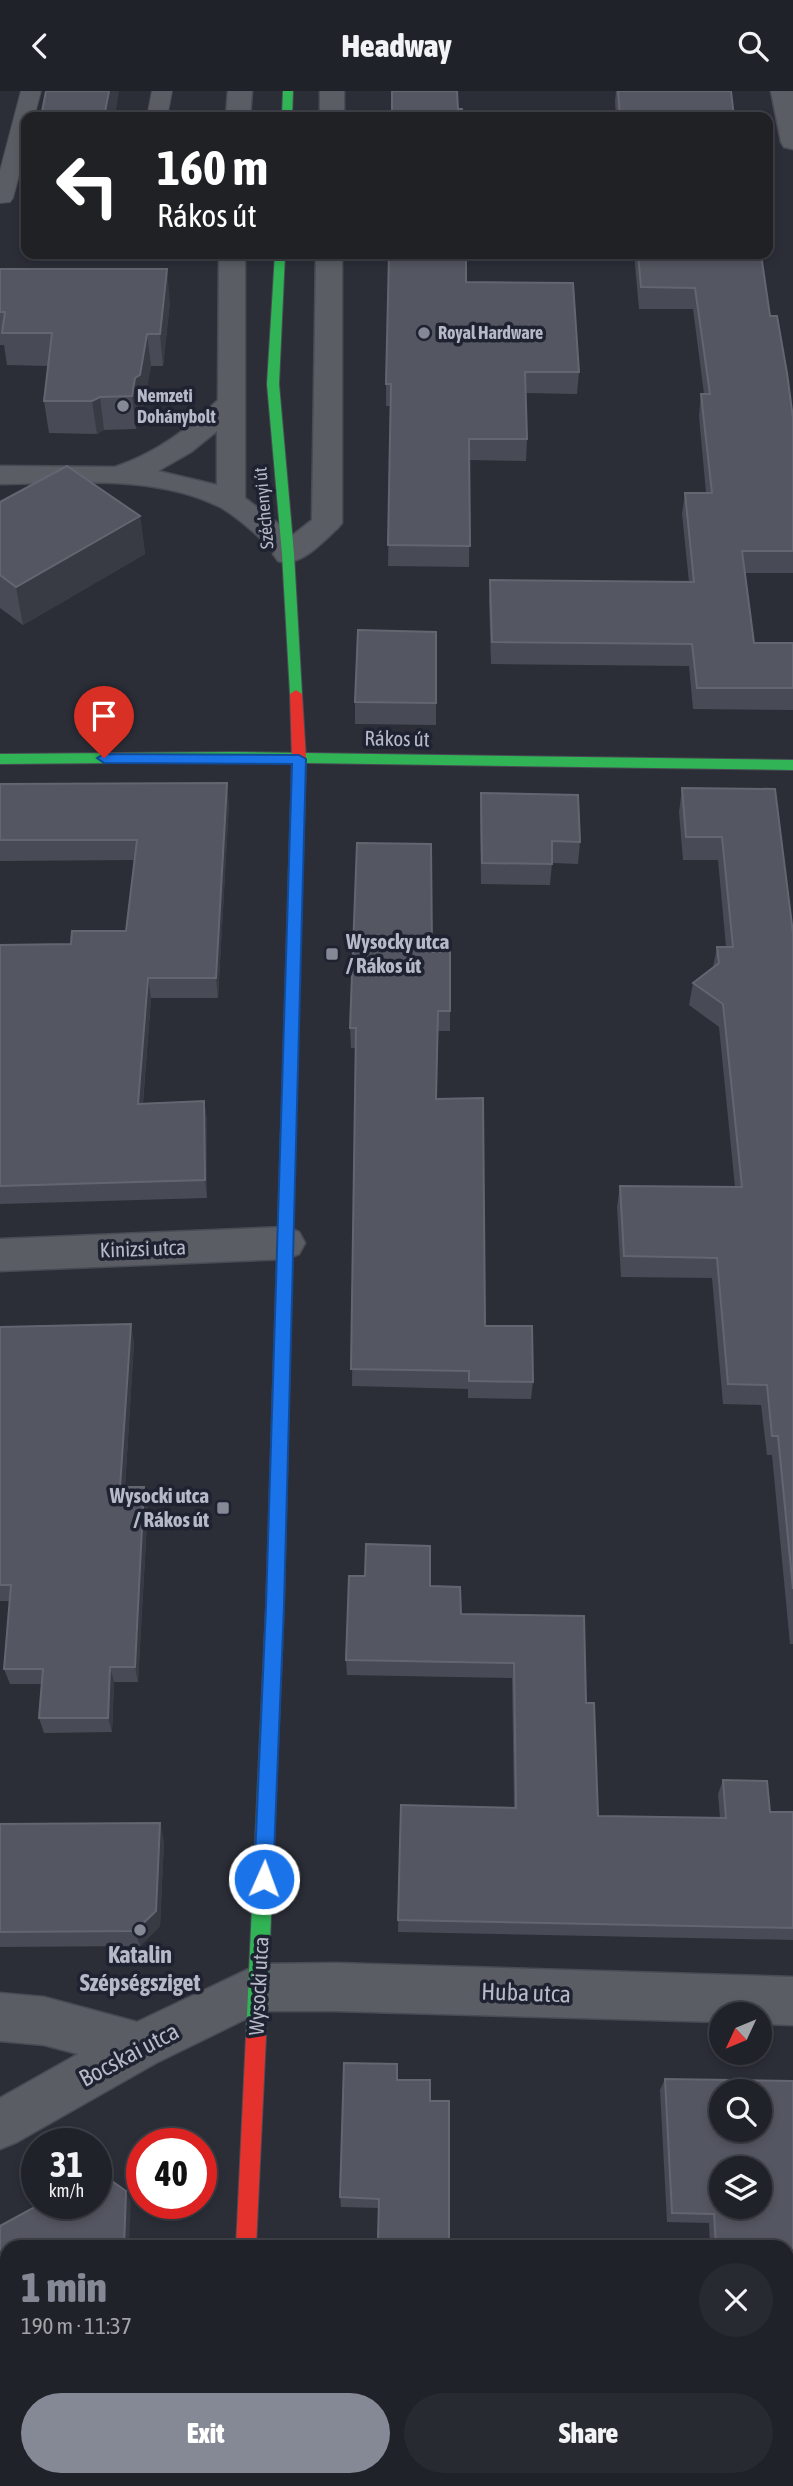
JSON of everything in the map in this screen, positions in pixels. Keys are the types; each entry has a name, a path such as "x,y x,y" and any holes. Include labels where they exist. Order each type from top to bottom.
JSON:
{"street":[{"path":"239,112 240,91"},
{"path":"287,112 288,91"},
{"path":"332,91 332,112"},
{"path":"783,91 793,142"},
{"path":"231,501 232,259"},
{"name":"Széchenyi út","path":"280,259 273,384 287,549 299,759"},
{"path":"6,488 60,474 120,475 210,492 231,501 287,549 327,523 329,259"},
{"path":"120,475 151,465 175,453 202,432 230,403"},
{"name":"Rákos út","path":"0,759 234,757 793,765"},
{"name":"Wysocki utca","path":"246,2240 259,1988 286,1243 299,759"},
{"name":"Kinizsi utca","path":"0,1255 286,1243"},
{"name":"Huba utca","path":"259,1988 335,1987 793,2001"},
{"name":"Bocskai utca","path":"0,2125 139,2046 259,1988"},
{"path":"0,2017 44,2021 139,2046"}],"lane":[{"path":"25,112 30,91"},
{"path":"158,112 162,91"},
{"path":"3,198 21,127"}],"building":[{"path":"46,91 109,91 105,112 42,112"},
{"path":"392,91 457,91 458,109 462,109 462,112 392,112"},
{"path":"618,91 731,91 733,112 620,112"},
{"path":"389,259 466,259 466,282 573,283 579,372 525,372 527,439 469,439 470,546 388,545 391,384 386,384"},
{"path":"638,259 762,259 770,316 777,316 793,418 793,551 742,551 754,643 793,643 793,688 697,688 692,644 492,642 490,580 694,582 685,493 712,493 701,394 710,394 695,288 641,287"},
{"path":"0,269 167,269 160,334 147,334 140,375 135,378 132,396 100,397 92,401 44,401 52,333 2,333 5,312 0,312"},
{"path":"67,466 140,516 16,587 0,575 0,502"},
{"path":"358,630 436,632 436,703 355,702"},
{"path":"227,783 216,978 148,978 138,1104 204,1101 205,1180 0,1186 0,945 71,944 72,931 126,931 137,840 0,840 0,784"},
{"path":"682,788 775,789 793,933 793,1589 778,1436 772,1436 767,1385 728,1384 717,1258 624,1256 620,1186 742,1187 723,1004 693,983 719,963 717,947 733,947 722,837 686,837"},
{"path":"481,793 578,795 580,842 552,841 552,864 482,863"},
{"path":"357,843 431,844 432,952 450,952 450,1011 438,1011 436,1099 483,1098 485,1326 532,1326 533,1382 469,1381 469,1371 351,1369 356,1028 350,1028"},
{"path":"131,1324 120,1487 144,1487 135,1667 110,1667 108,1718 39,1718 43,1669 4,1669 11,1585 0,1585 0,1327"},
{"path":"366,1544 430,1546 430,1586 460,1587 461,1614 584,1616 586,1703 594,1703 598,1816 726,1818 723,1780 767,1781 770,1812 793,1812 793,1928 398,1920 401,1805 516,1808 514,1663 346,1660 349,1576 365,1576"},
{"path":"160,1823 156,1911 135,1931 0,1932 0,1824"},
{"path":"344,2063 397,2064 397,2080 430,2080 430,2101 449,2101 449,2240 378,2239 379,2199 340,2197"},
{"path":"665,2079 709,2080 709,2142 772,2142 772,2081 793,2081 793,2240 716,2240 714,2219 772,2219 772,2156 709,2156 709,2214 672,2213"},
{"path":"112,2181 126,2191 124,2240 0,2240 0,2226 21,2214 21,2219 112,2219"}],"traffic: fast":[{"path":"287,112 288,91"},
{"path":"280,259 273,384 288,554 296,694"},
{"path":"0,759 234,757 793,765"},
{"path":"256,2036 275,1606 283,1318"}],"traffic: slow":[{"path":"283,1318 291,1032"}],"traffic: jam":[{"path":"291,1032 299,759 296,694"},
{"path":"246,2240 256,2036"}],"place":[{"name":"Royal Hardware","path":"424,333"},
{"name":"Nemzeti Dohánybolt","path":"123,406"},
{"name":"Wysocky utca / Rákos út","path":"332,954"},
{"name":"Wysocki utca / Rákos út","path":"223,1508"},
{"name":"Katalin Szépségsziget","path":"140,1930"}],"route":[{"path":"104,758 299,759 275,1606 264,1879"}]}
